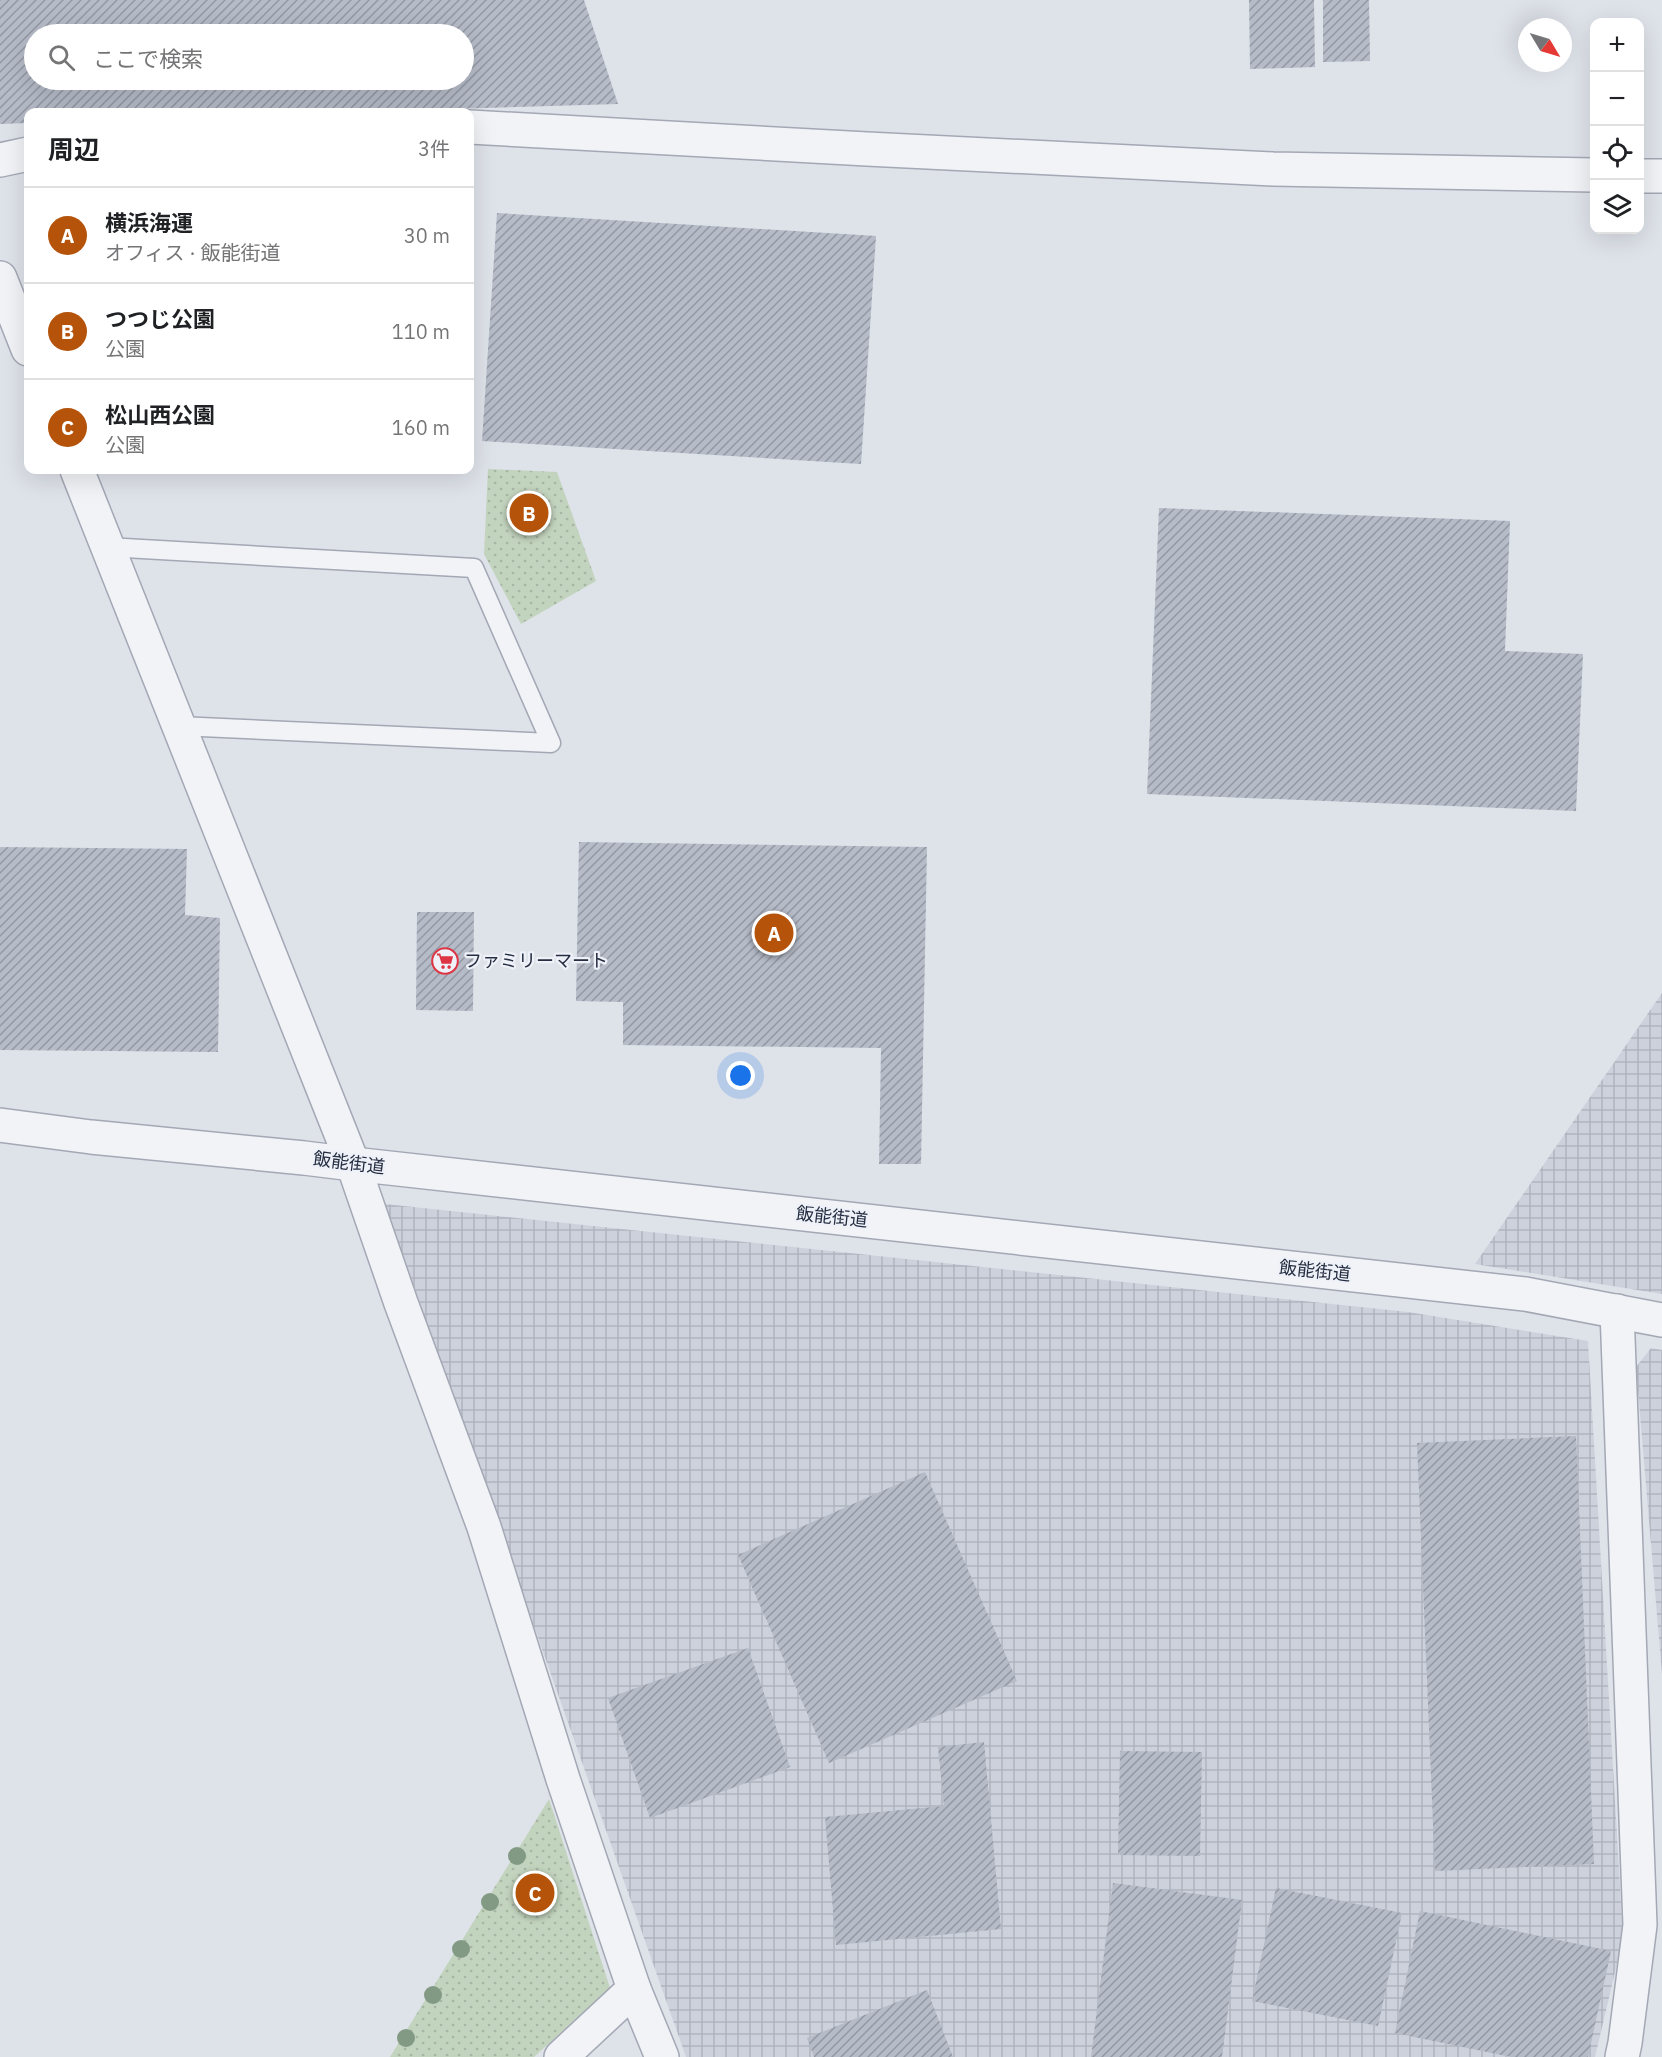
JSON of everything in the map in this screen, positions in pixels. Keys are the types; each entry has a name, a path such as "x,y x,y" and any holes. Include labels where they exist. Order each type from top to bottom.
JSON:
{"street":[{"path":"474,127 855,149 1273,169 1590,175"},
{"path":"0,160 24,155"},
{"path":"1644,176 1662,176"},
{"path":"0,278 24,339"},
{"path":"79,474 353,1164 401,1304 484,1527 563,1779 634,1989 662,2057"},
{"name":"飯能街道","path":"0,1125 91,1137 304,1158 1525,1294 1662,1320"},
{"path":"1617,1311 1640,1925 1622,2057"},
{"path":"561,2057 634,1989"}],"lane":[{"path":"107,547 474,568 551,743 179,726"}],"shaded area":[{"path":"1662,993 1662,1294 1475,1264"},
{"path":"385,1204 1408,1312 1588,1341 1623,1938 1595,2057 686,2057"},
{"path":"1651,1348 1662,1350 1662,1674 1636,1367"}],"green space":[{"path":"488,469 557,472 596,581 521,624 484,554"},
{"path":"549,1799 610,1988 534,2057 390,2057"}],"building":[{"path":"0,0 584,0 618,104 474,108 24,108 24,123 0,124"},
{"path":"1249,0 1314,0 1315,67 1250,69"},
{"path":"1323,0 1369,0 1370,61 1323,62"},
{"path":"497,213 876,236 861,464 482,441"},
{"path":"1159,508 1510,521 1505,651 1583,654 1576,811 1147,794"},
{"path":"579,842 927,847 921,1164 879,1164 881,1048 623,1045 623,1002 576,1001"},
{"path":"0,847 187,849 185,915 220,918 218,1052 0,1050"},
{"name":"ファミリーマート","path":"417,912 474,912 473,1011 416,1010"},
{"path":"1576,1436 1594,1864 1435,1871 1417,1443"},
{"path":"925,1472 1017,1681 829,1763 738,1555"},
{"path":"748,1648 790,1767 650,1818 608,1698"},
{"path":"984,1742 1001,1929 836,1945 825,1817 944,1806 938,1747"},
{"path":"1120,1751 1202,1752 1200,1856 1118,1855"},
{"path":"1113,1883 1242,1900 1222,2057 1091,2057"},
{"path":"1276,1888 1402,1913 1378,2026 1252,2001"},
{"path":"1420,1911 1611,1951 1588,2057 1511,2057 1395,2033"},
{"path":"927,1990 953,2057 814,2057 807,2038"}],"place":[{"name":"つつじ公園","path":"529,513"},
{"name":"横浜海運","path":"774,933"},
{"name":"ファミリーマート","path":"445,961"},
{"name":"松山西公園","path":"535,1893"}]}
